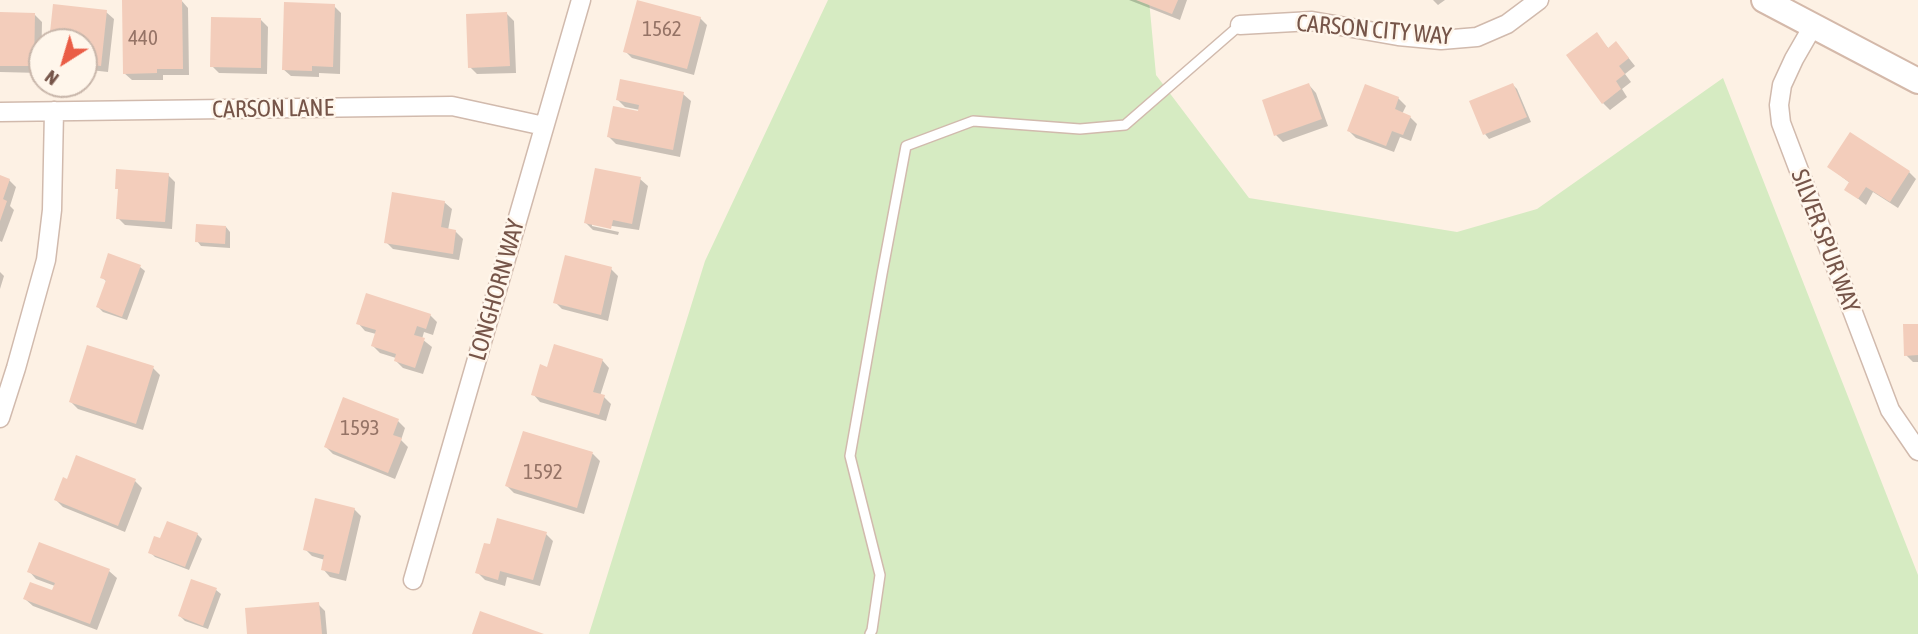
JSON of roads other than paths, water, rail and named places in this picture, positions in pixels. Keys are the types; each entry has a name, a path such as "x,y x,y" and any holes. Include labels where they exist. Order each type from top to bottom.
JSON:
{"street":[{"name":"LONGHORN WAY","path":"413,580 581,0"},
{"name":"CARSON CITY WAY","path":"1240,25 1312,20 1398,36 1441,40 1477,37 1507,24 1539,0"},
{"path":"1764,0 1918,81"},
{"name":"SILVER SPUR WAY","path":"1813,26 1782,85 1779,105 1781,122 1890,410 1918,452"},
{"name":"CARSON LANE","path":"0,112 452,106 544,126"},
{"path":"0,418 46,260 52,210 54,111"}],"lane":[{"path":"870,634 880,575 850,456 906,146 973,121 1080,130 1125,125 1240,25"}]}
